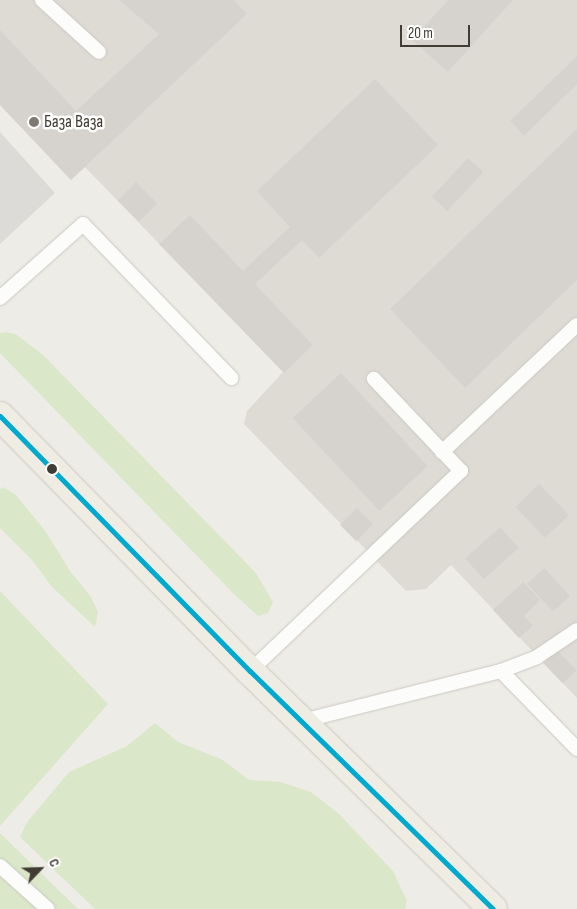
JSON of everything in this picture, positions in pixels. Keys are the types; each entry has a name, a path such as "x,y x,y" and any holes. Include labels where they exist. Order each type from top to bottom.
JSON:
{"main road":[{"path":"0,416 250,671 493,909"}],"lane":[{"path":"42,0 99,52"},
{"path":"0,298 83,224 231,378"},
{"path":"442,452 577,325"},
{"path":"250,671 461,471 374,379"},
{"path":"302,721 501,671 537,657 577,630"},
{"path":"501,671 577,749"},
{"path":"0,866 48,909"}],"shaded area":[{"path":"0,0 577,0 577,698 451,565 426,589 406,591 244,424 247,411 283,372 85,167 71,180 0,105"},
{"path":"0,132 55,193 0,244"}],"green space":[{"path":"7,332 17,335 43,355 256,573 273,602 268,613 258,616 234,594 0,353 0,333"},
{"path":"3,487 16,495 46,532 70,571 91,597 98,612 95,627 51,586 33,561 0,528 0,489"},
{"path":"0,591 108,704 0,826"},
{"path":"155,723 178,742 223,760 249,780 281,782 311,792 338,813 393,871 407,901 405,909 95,909 20,837 27,822 69,772 127,746"},
{"path":"0,833 78,909 0,909"}],"building":[{"path":"119,0 234,0 247,14 71,180 0,105 0,30 76,111 159,34"},
{"path":"448,0 513,0 448,72 412,40"},
{"path":"577,56 577,84 524,136 510,121"},
{"path":"375,79 438,145 319,258 302,240 255,284 313,345 284,373 159,244 190,215 243,271 290,227 257,191"},
{"path":"577,129 577,280 465,388 390,309"},
{"path":"468,158 483,172 447,211 432,197"},
{"path":"136,182 157,203 139,222 118,200"},
{"path":"341,373 428,466 379,511 293,418"},
{"path":"539,484 569,515 545,538 515,507"},
{"path":"357,508 373,524 356,541 340,525"},
{"path":"500,527 519,548 484,579 465,558"},
{"path":"544,568 570,596 553,611 527,584"},
{"path":"523,582 540,600 524,616 533,626 519,638 493,610"},
{"path":"557,650 576,670 563,683 543,663"}],"transit line":[{"path":"0,416 250,671 493,909"}],"place":[{"name":"База Ваза","path":"34,122"}]}
